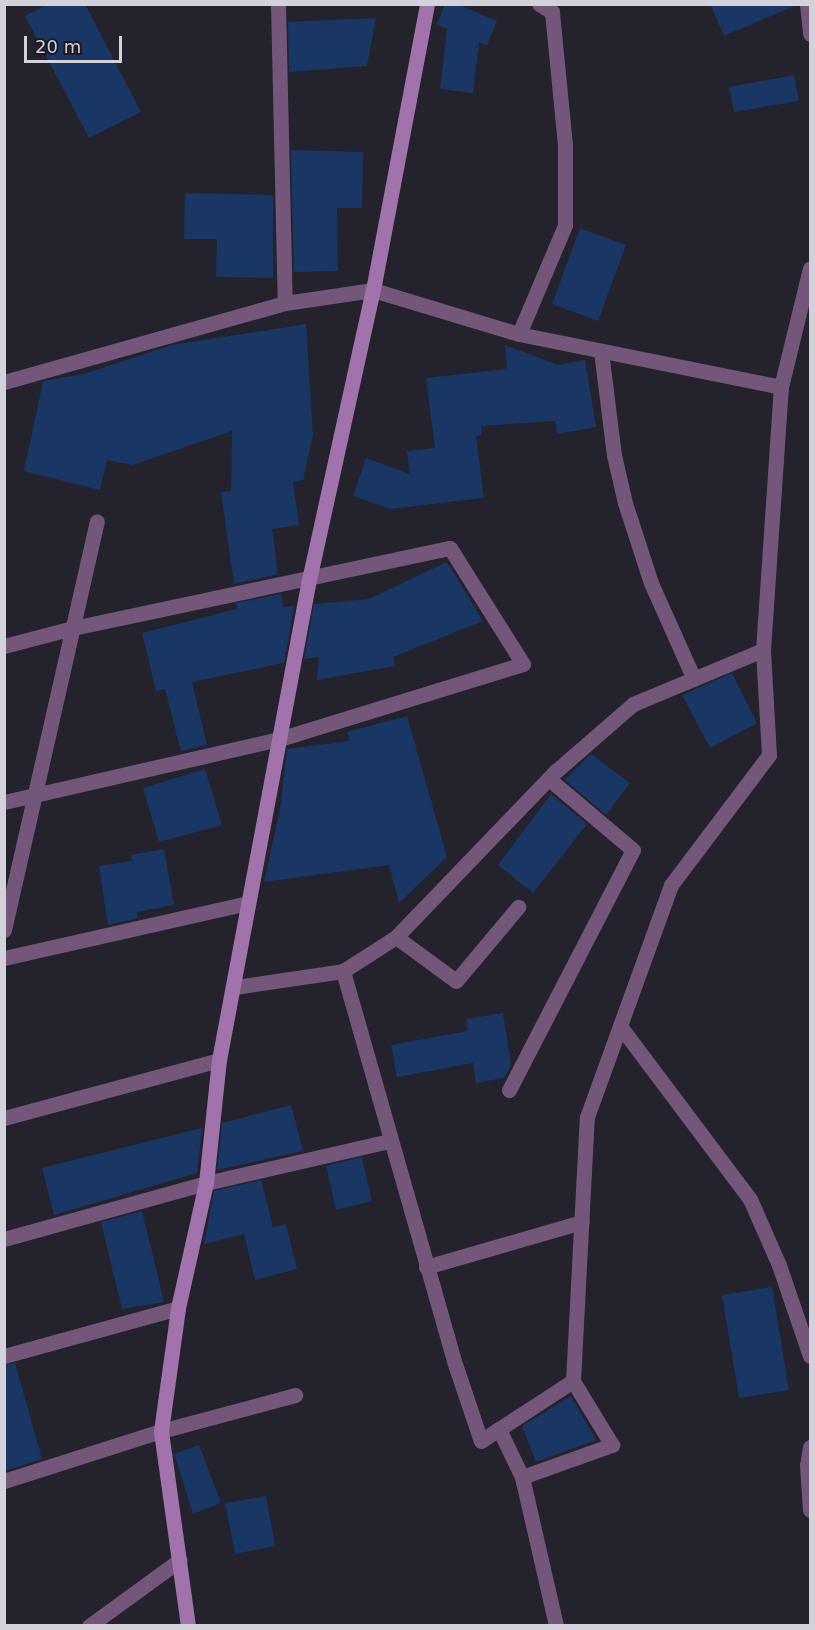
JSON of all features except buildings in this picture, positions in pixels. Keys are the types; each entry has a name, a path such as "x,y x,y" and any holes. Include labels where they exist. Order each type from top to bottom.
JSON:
{"street":[{"path":"278,4 285,303"},
{"path":"188,1626 161,1431 178,1308 206,1183 219,1060 235,987 248,903 309,580 373,291 427,4"},
{"path":"519,334 565,225 565,145 552,12 539,4"},
{"path":"807,5 810,34"},
{"path":"522,1477 612,1445 573,1381 587,1117 671,885 769,755 763,650 781,387 810,268"},
{"path":"4,382 285,303 373,291 519,334 781,387"},
{"path":"601,351 614,455 625,503 651,583 694,679"},
{"path":"4,930 98,520"},
{"path":"4,646 73,628 309,580 450,548 522,664 279,739 4,802"},
{"path":"235,987 343,971 396,937 549,779 633,704 763,650"},
{"path":"509,1090 633,850 549,779"},
{"path":"4,958 248,903"},
{"path":"396,937 456,981 518,907"},
{"path":"343,971 389,1141 481,1441 573,1381"},
{"path":"620,1026 750,1199 779,1265 810,1356"},
{"path":"4,1118 219,1060"},
{"path":"4,1239 206,1183 389,1141"},
{"path":"426,1267 582,1222"},
{"path":"4,1356 178,1308"},
{"path":"4,1481 161,1431 295,1395"},
{"path":"499,1429 522,1477 556,1626"},
{"path":"810,1447 807,1465 810,1510"},
{"path":"89,1626 180,1560"}]}
